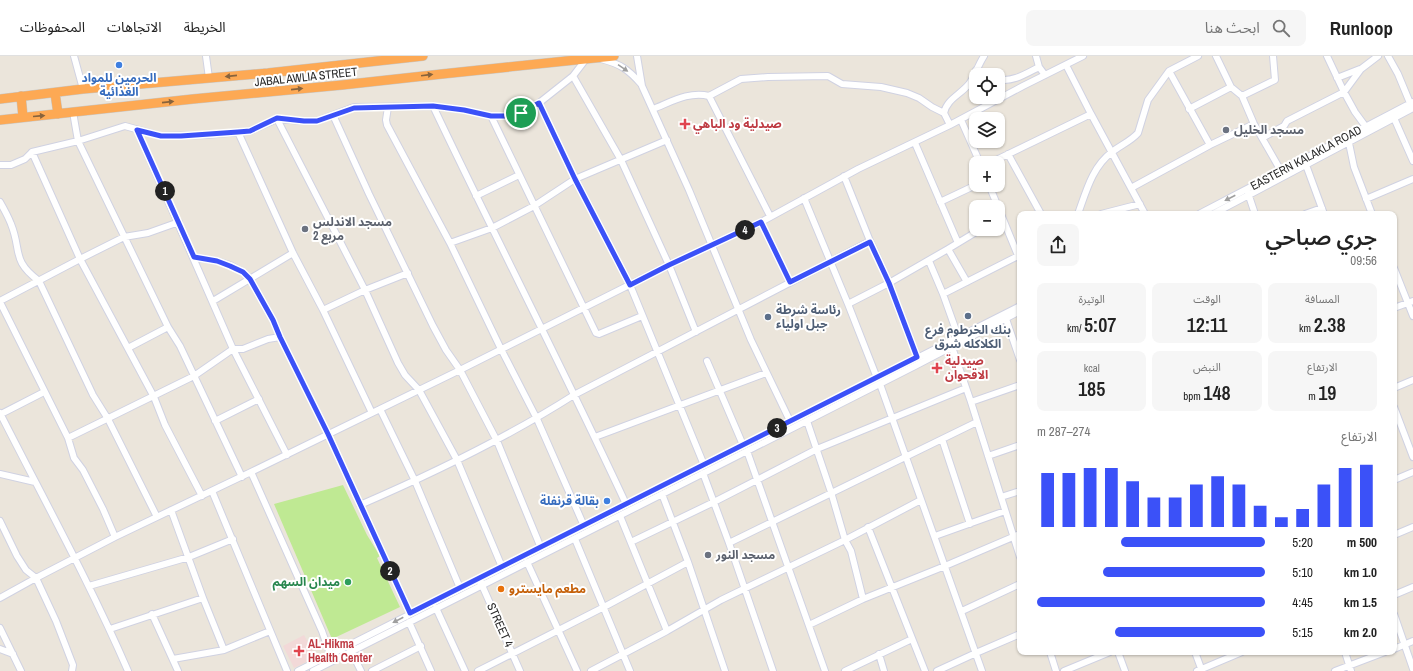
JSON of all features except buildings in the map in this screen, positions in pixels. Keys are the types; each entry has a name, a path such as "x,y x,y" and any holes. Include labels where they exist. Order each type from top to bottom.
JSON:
{"highway":[{"name":"JABAL AWLIA STREET","path":"0,98 423,56"},
{"name":"JABAL AWLIA STREET","path":"0,120 193,99 342,86 614,56"},
{"path":"55,93 58,114"},
{"path":"21,96 23,117"}],"street":[{"path":"74,56 83,89"},
{"path":"206,56 209,78"},
{"path":"637,56 642,86"},
{"path":"977,68 984,56"},
{"path":"1036,56 1039,67 1045,75"},
{"path":"0,598 74,557 242,477 669,265 761,222 844,176 961,120 1083,56"},
{"path":"1079,211 1094,171 1112,152 1134,138 1138,133 1148,100 1168,71 1198,56"},
{"path":"1216,56 1231,87 1242,96 1254,124 1281,172"},
{"path":"1242,96 1275,80 1273,56"},
{"path":"1326,56 1355,112 1366,127"},
{"path":"1262,138 1284,126 1287,121 1344,92 1361,69 1378,56"},
{"path":"1388,56 1412,104"},
{"path":"599,58 618,64 632,74 642,86 713,245 766,373 790,421"},
{"path":"0,165 7,166 17,163 25,159 32,152 78,141 126,126 161,136 238,132 250,131 277,118 317,121 354,108 388,107 433,106 464,110 491,116 510,116 521,113 539,103 573,76 586,59"},
{"path":"1066,65 1144,211"},
{"path":"1005,81 1010,80 1039,67"},
{"path":"1337,78 1361,69"},
{"path":"1168,71 1210,145"},
{"path":"573,76 621,160 669,265 696,332"},
{"path":"653,109 689,95 702,94 709,96 741,79 828,76 842,84 881,87 907,93 919,98 932,108 944,113 950,125"},
{"path":"944,113 948,103 969,84"},
{"path":"1189,108 1231,87"},
{"path":"709,96 770,216"},
{"path":"539,103 575,179 630,285 678,405 704,465"},
{"name":"EASTERN KALAKLA ROAD","path":"1206,211 1306,165 1349,143 1394,118 1412,104"},
{"name":"EASTERN KALAKLA ROAD","path":"1218,211 1281,172 1412,104"},
{"path":"433,106 595,437 626,504"},
{"path":"388,107 386,120 387,125 450,243 501,349 537,419 584,526"},
{"path":"73,112 78,141 168,327 180,346 242,477"},
{"path":"1004,156 1091,114"},
{"path":"333,115 369,194 440,338 460,370 497,441 541,548"},
{"path":"491,116 597,334 642,316"},
{"path":"277,118 365,290 398,363 419,390 456,460 502,567"},
{"path":"1394,118 1413,161"},
{"path":"961,120 977,156"},
{"path":"1131,188 1210,145 1254,124"},
{"path":"137,130 179,222 234,350 287,455"},
{"path":"238,132 293,253 323,310 372,413"},
{"path":"450,243 492,228 534,206 575,179 667,140"},
{"path":"915,142 958,243"},
{"path":"1349,143 1354,167 1371,211"},
{"path":"32,152 80,259 154,397 165,424 202,496"},
{"path":"1008,154 1039,211"},
{"path":"1306,165 1323,211"},
{"path":"476,196 519,175"},
{"path":"844,176 870,242 889,283 917,357"},
{"path":"1366,199 1413,179"},
{"path":"940,202 969,188"},
{"path":"1248,192 1254,211"},
{"path":"804,198 879,381 905,457 962,611 982,671"},
{"path":"0,202 12,225 20,261 24,268 39,281 93,395 108,419 157,517"},
{"path":"1112,211 1140,204"},
{"path":"115,537 103,509 83,470 74,458 68,438 0,302 124,237 148,233 179,222"},
{"path":"761,222 790,282"},
{"path":"1005,227 1017,250"},
{"path":"848,304 929,261 970,236"},
{"path":"360,505 415,481 497,441 537,419 574,395 657,353 790,282 870,242"},
{"path":"948,249 967,282"},
{"path":"213,301 293,253"},
{"path":"943,294 1017,255"},
{"path":"194,257 217,261 230,266 243,272 250,279 273,320 328,434 410,613"},
{"path":"929,261 958,336"},
{"path":"323,310 365,290 408,273"},
{"path":"1397,274 1411,302 1413,316"},
{"path":"1397,307 1411,302"},
{"path":"313,671 747,451 879,381 917,357 1017,307"},
{"path":"298,671 790,421 952,347 1017,313"},
{"path":"1006,319 1017,351"},
{"path":"128,348 168,327"},
{"path":"68,438 194,376 234,350 243,349 268,339 280,337"},
{"path":"952,347 1017,548"},
{"path":"707,361 743,445"},
{"path":"595,437 766,373"},
{"path":"1397,387 1413,380"},
{"path":"971,402 1017,386"},
{"path":"631,542 714,502 817,449 966,388"},
{"path":"44,392 0,414 110,628 128,671"},
{"path":"215,421 259,399"},
{"path":"380,409 415,481 460,588"},
{"path":"1397,415 1413,457"},
{"path":"807,420 845,540 851,551 863,599"},
{"path":"729,543 977,422"},
{"path":"1397,428 1401,426"},
{"path":"942,439 970,524"},
{"path":"988,456 1017,446"},
{"path":"747,451 825,671"},
{"path":"251,472 326,641 330,654"},
{"path":"1397,479 1413,472"},
{"path":"703,473 745,588 773,671"},
{"path":"0,474 35,482"},
{"path":"212,491 287,671"},
{"path":"1001,497 1017,492"},
{"path":"662,494 688,562 723,670"},
{"path":"591,671 745,588 845,540 921,500"},
{"path":"171,510 203,598 224,650"},
{"path":"935,536 1005,510"},
{"path":"620,516 667,631"},
{"path":"0,521 17,556 26,570 36,578 73,665 72,671"},
{"path":"868,527 925,671"},
{"path":"1397,534 1413,527"},
{"path":"809,625 863,599 1017,535"},
{"path":"89,586 189,557 233,539"},
{"path":"575,539 630,671"},
{"path":"527,562 577,671"},
{"path":"478,671 604,607 688,562"},
{"name":"STREET 4","path":"479,579 520,671"},
{"path":"962,611 1017,585"},
{"path":"1397,594 1413,587"},
{"path":"110,628 203,598"},
{"path":"436,608 465,671"},
{"path":"152,614 178,671"},
{"path":"410,622 431,671"},
{"path":"1397,622 1413,669"},
{"path":"0,628 21,671"},
{"path":"173,659 224,650 270,631"},
{"path":"937,671 1017,635"},
{"path":"845,671 912,639"},
{"path":"1397,647 1413,641"},
{"path":"372,671 421,646"},
{"path":"0,649 13,654"},
{"path":"351,651 361,671"},
{"path":"879,654 884,671"},
{"path":"1051,655 1056,671"},
{"path":"1064,671 1103,655"},
{"path":"1119,655 1125,671"},
{"path":"1196,655 1200,670 1235,655"},
{"path":"1346,655 1350,668"},
{"path":"1335,671 1350,668 1378,655"},
{"path":"325,664 328,671"}],"shaded area":[{"name":"AL-Hikma Health Center","path":"304,635 316,657 294,668 283,646"}],"green space":[{"name":"ميدان السهم","path":"343,485 367,535 380,556 377,558 400,607 332,639 274,504"}],"place":[{"name":"الحرمين للمواد الغذائية","path":"119,65"},
{"name":"صيدلية ود الباهي","path":"685,124"},
{"name":"مسجد الخليل","path":"1226,130"},
{"name":"مسجد الاندلس مربع 2","path":"305,229"},
{"name":"بنك الخرطوم فرع الكلاكله شرق","path":"968,316"},
{"name":"رئاسة شرطة جبل اولياء","path":"768,317"},
{"name":"صيدلية الاقحوان","path":"937,368"},
{"name":"بقالة قرنفلة","path":"607,501"},
{"name":"مسجد النور","path":"708,555"},
{"name":"ميدان السهم","path":"348,582"},
{"name":"مطعم مايسترو","path":"501,589"},
{"name":"AL-Hikma Health Center","path":"299,651"}],"route":[{"path":"539,103 575,179 630,285 761,222 790,282 870,242 889,283 917,357 524,557 410,613 328,434 273,320 250,279 243,272 230,266 217,261 194,257 137,130 161,136 207,135 250,131 277,118 317,121 354,108 433,106 464,110 491,116 510,116 521,113 539,103"}]}
